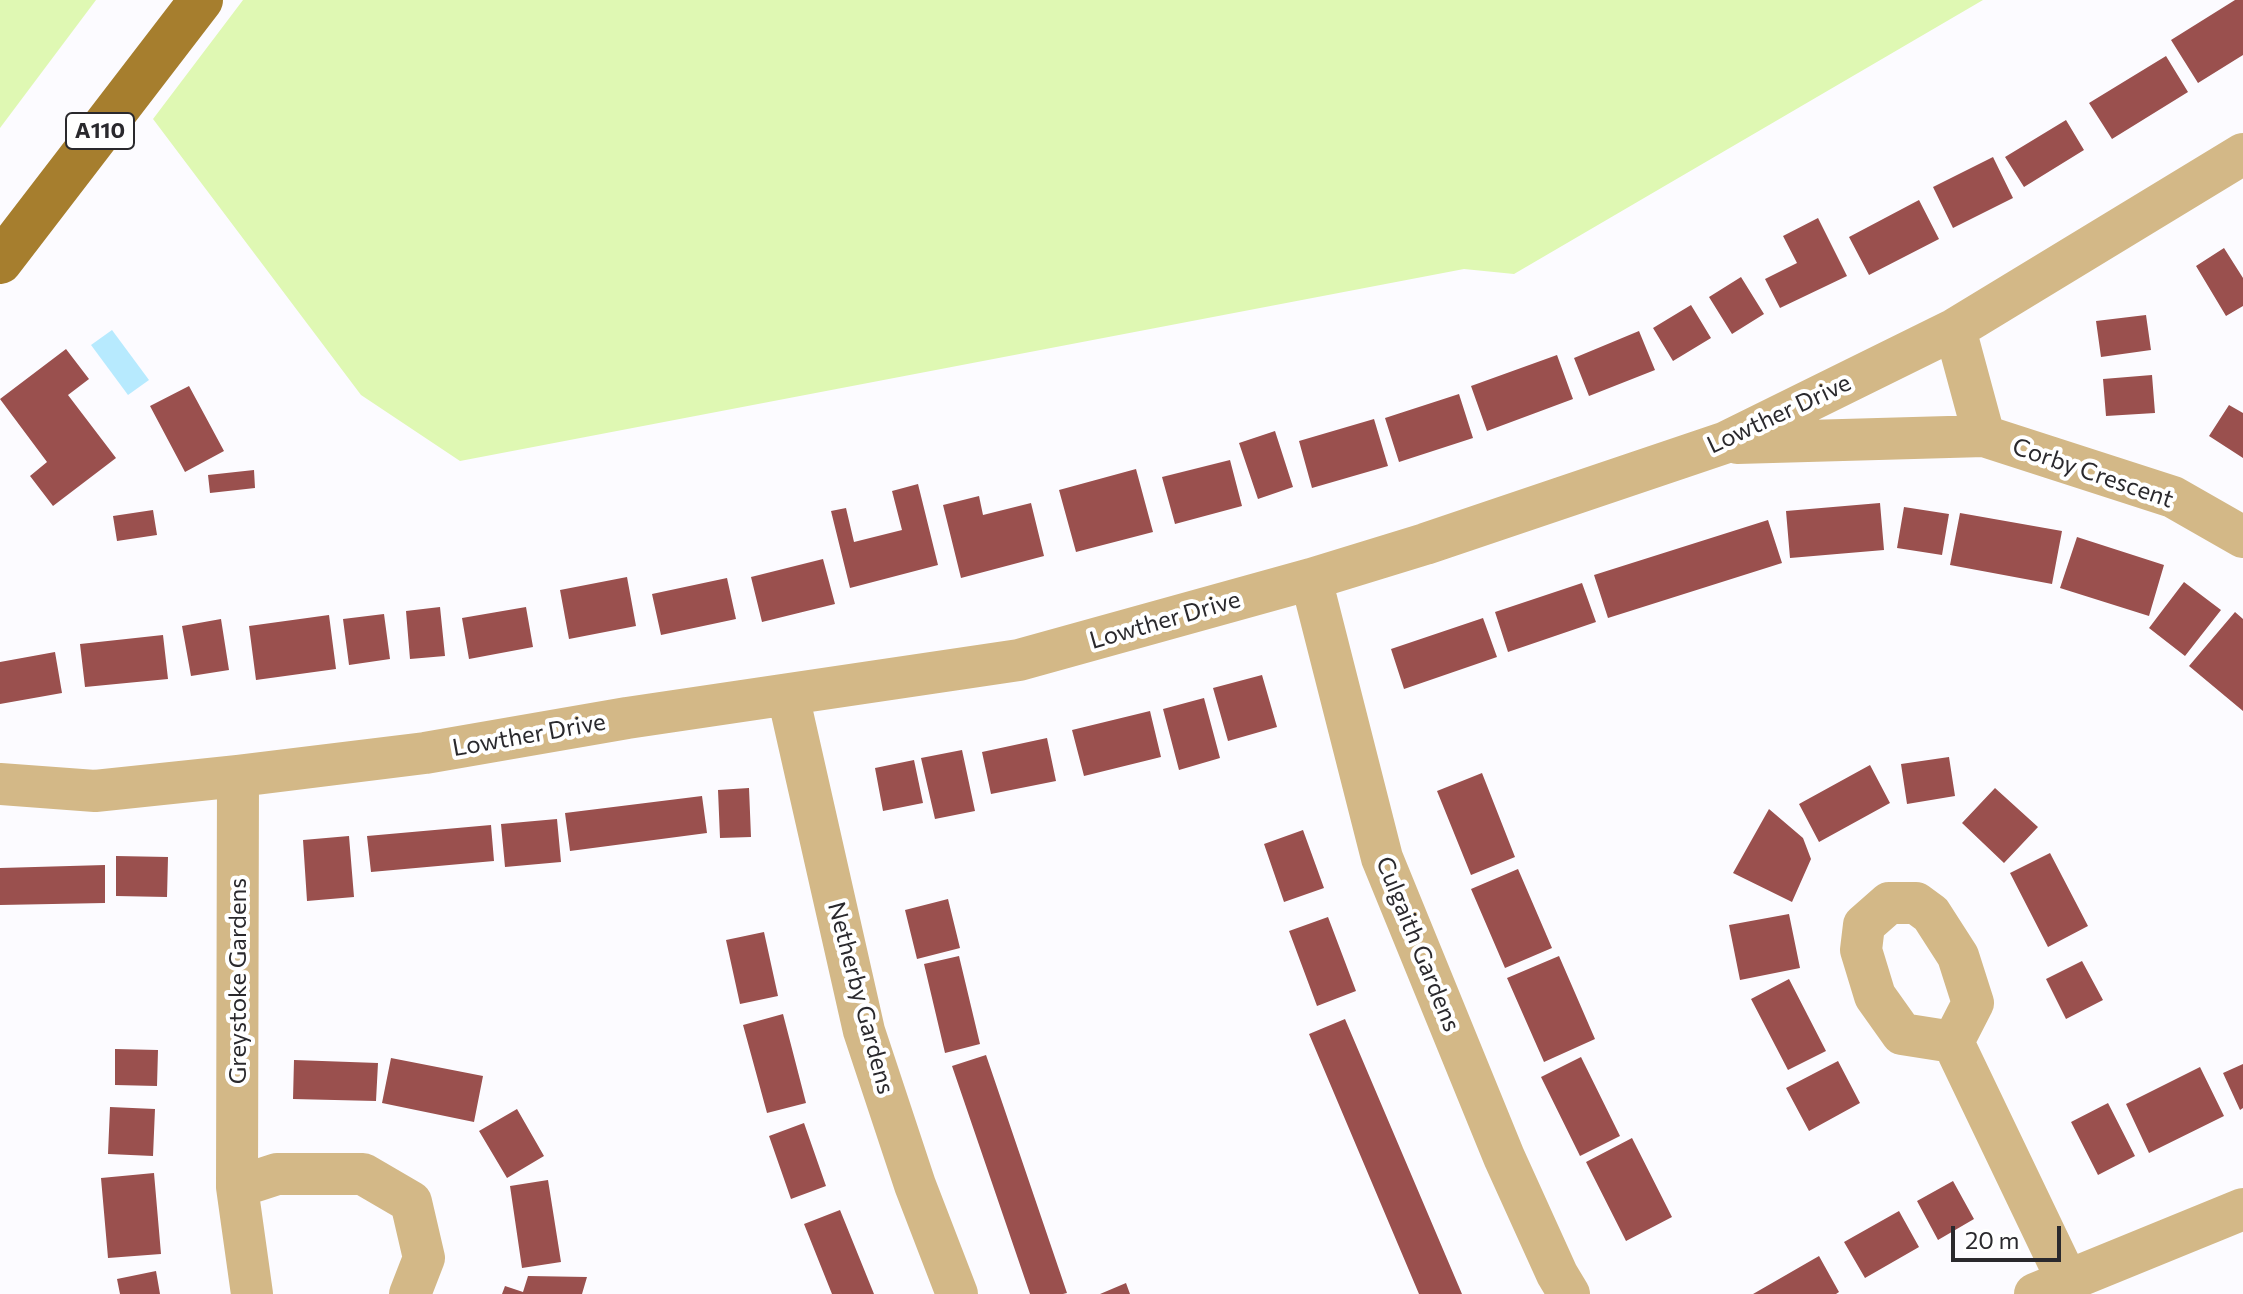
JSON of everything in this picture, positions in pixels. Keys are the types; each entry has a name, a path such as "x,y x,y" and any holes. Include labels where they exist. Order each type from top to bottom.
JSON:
{"main road":[{"name":"A110","path":"0,262 201,0"}],"street":[{"name":"Lowther Drive","path":"0,784 95,791 425,753 627,718 1019,660 1311,579 1425,544 1724,443 1955,329 2243,154"},
{"name":"Corby Crescent","path":"1955,329 1984,436"},
{"name":"Corby Crescent","path":"1724,443 1984,436 2173,497 2243,537"},
{"name":"Culgaith Gardens","path":"1311,579 1382,858 1504,1157 1569,1294"},
{"name":"Netherby Gardens","path":"788,695 864,1031 915,1185 957,1294"},
{"name":"Greystoke Gardens","path":"238,776 237,1187 252,1294"},
{"path":"1953,1042 2051,1287 2243,1209"},
{"path":"237,1187 277,1174 363,1174 411,1202 424,1258 410,1294"}],"green space":[{"path":"0,0 96,0 0,128"},
{"path":"243,0 1983,0 1514,274 1464,269 460,461 361,395 153,119"}],"water":[{"path":"112,330 149,380 128,395 91,345"}],"building":[{"path":"2235,0 2243,0 2243,55 2198,83 2171,40"},
{"path":"2166,56 2188,92 2112,139 2089,103"},
{"path":"2066,120 2084,150 2024,187 2005,157"},
{"path":"1993,157 2013,198 1953,228 1933,187"},
{"path":"1919,200 1939,239 1869,275 1849,237"},
{"path":"1818,218 1847,276 1780,308 1765,279 1797,263 1783,236"},
{"path":"2224,248 2243,278 2243,306 2226,316 2196,266"},
{"path":"1741,277 1764,314 1732,334 1709,297"},
{"path":"1691,305 1711,338 1673,361 1653,328"},
{"path":"2146,315 2151,350 2101,357 2096,321"},
{"path":"1639,331 1655,370 1589,396 1574,358"},
{"path":"66,349 89,379 68,395 116,458 53,506 30,476 47,462 0,399"},
{"path":"1557,355 1573,399 1487,431 1471,386"},
{"path":"2152,375 2155,413 2106,416 2103,379"},
{"path":"189,386 224,451 185,472 150,406"},
{"path":"1459,394 1473,438 1399,462 1385,418"},
{"path":"2229,405 2243,413 2243,458 2209,436"},
{"path":"1374,419 1388,466 1312,488 1299,441"},
{"path":"1275,431 1293,487 1258,499 1239,443"},
{"path":"1230,460 1242,506 1175,524 1162,477"},
{"path":"1136,469 1153,532 1076,552 1059,490"},
{"path":"254,470 255,488 210,493 208,475"},
{"path":"918,484 938,565 850,588 831,511 846,508 854,542 902,530 892,491"},
{"path":"979,496 983,515 1031,503 1044,556 961,578 943,505"},
{"path":"1880,503 1884,550 1790,558 1786,511"},
{"path":"1904,507 1949,514 1942,555 1897,548"},
{"path":"153,510 157,535 117,541 113,516"},
{"path":"1960,513 2062,531 2052,584 1950,565"},
{"path":"1768,520 1782,563 1608,618 1594,575"},
{"path":"2077,537 2164,565 2149,616 2060,588"},
{"path":"823,559 835,604 762,622 751,577"},
{"path":"627,577 636,626 569,639 560,590"},
{"path":"727,578 736,619 661,635 652,594"},
{"path":"2184,582 2221,610 2185,656 2149,628"},
{"path":"1582,583 1596,622 1508,652 1495,612"},
{"path":"440,607 445,656 410,659 406,611"},
{"path":"526,607 533,647 469,659 462,618"},
{"path":"2235,612 2243,619 2243,711 2189,666"},
{"path":"384,614 390,659 349,665 343,619"},
{"path":"329,615 336,669 256,680 249,626"},
{"path":"1483,618 1497,657 1404,689 1391,649"},
{"path":"221,619 229,670 191,676 182,626"},
{"path":"163,635 168,679 85,687 80,644"},
{"path":"55,652 62,693 0,704 0,662"},
{"path":"1262,675 1277,727 1228,741 1213,688"},
{"path":"1204,698 1220,758 1179,770 1163,709"},
{"path":"1150,711 1161,757 1084,776 1072,730"},
{"path":"1047,738 1056,781 991,794 982,752"},
{"path":"962,750 975,811 935,819 921,758"},
{"path":"1949,757 1955,796 1907,804 1901,764"},
{"path":"914,760 923,803 883,811 875,768"},
{"path":"1870,765 1890,803 1819,842 1799,804"},
{"path":"1482,773 1515,857 1471,875 1437,791"},
{"path":"749,788 751,837 720,838 718,790"},
{"path":"1995,788 2038,827 2004,863 1962,823"},
{"path":"702,796 707,833 570,851 565,813"},
{"path":"1769,809 1803,838 1811,859 1792,902 1733,873"},
{"path":"557,819 561,862 505,867 501,824"},
{"path":"491,825 494,861 371,872 367,836"},
{"path":"1303,830 1324,888 1284,902 1264,844"},
{"path":"349,836 354,897 307,901 303,840"},
{"path":"2050,853 2088,926 2048,947 2010,873"},
{"path":"116,856 168,857 167,897 116,896"},
{"path":"105,865 105,903 0,905 0,868"},
{"path":"1518,869 1552,948 1505,968 1471,889"},
{"path":"948,899 960,948 917,959 905,910"},
{"path":"1789,914 1800,968 1740,980 1729,925"},
{"path":"1328,917 1356,991 1317,1006 1289,931"},
{"path":"764,932 778,996 740,1004 726,940"},
{"path":"959,956 980,1044 945,1053 924,964"},
{"path":"1559,956 1595,1039 1544,1062 1507,978"},
{"path":"2082,961 2103,1000 2066,1019 2046,979"},
{"path":"1789,979 1826,1051 1788,1070 1751,999"},
{"path":"783,1014 806,1103 767,1113 743,1025"},
{"path":"1345,1019 1462,1294 1419,1294 1309,1034"},
{"path":"115,1049 158,1050 157,1086 115,1085"},
{"path":"986,1055 1067,1293 1030,1294 952,1066"},
{"path":"1581,1057 1620,1136 1580,1156 1541,1077"},
{"path":"391,1058 483,1076 474,1122 382,1103"},
{"path":"294,1060 378,1063 376,1101 293,1099"},
{"path":"1838,1061 1860,1103 1809,1131 1786,1088"},
{"path":"2243,1064 2243,1108 2240,1110 2223,1073"},
{"path":"2200,1067 2224,1116 2149,1153 2126,1104"},
{"path":"2108,1103 2135,1156 2098,1175 2071,1122"},
{"path":"110,1107 155,1109 153,1156 108,1154"},
{"path":"517,1109 544,1156 507,1178 479,1131"},
{"path":"804,1123 826,1186 791,1199 769,1136"},
{"path":"1632,1138 1672,1217 1626,1241 1586,1162"},
{"path":"154,1173 161,1254 108,1258 101,1178"},
{"path":"548,1180 561,1262 522,1268 510,1186"},
{"path":"1953,1181 1974,1219 1938,1240 1917,1201"},
{"path":"840,1210 874,1294 832,1294 804,1224"},
{"path":"1899,1211 1919,1247 1865,1278 1844,1242"},
{"path":"1819,1256 1839,1292 1836,1294 1753,1294"},
{"path":"156,1271 160,1294 120,1294 117,1279"},
{"path":"528,1276 587,1277 582,1294 502,1294 505,1286 523,1292"},
{"path":"1126,1283 1130,1294 1100,1294"}]}
